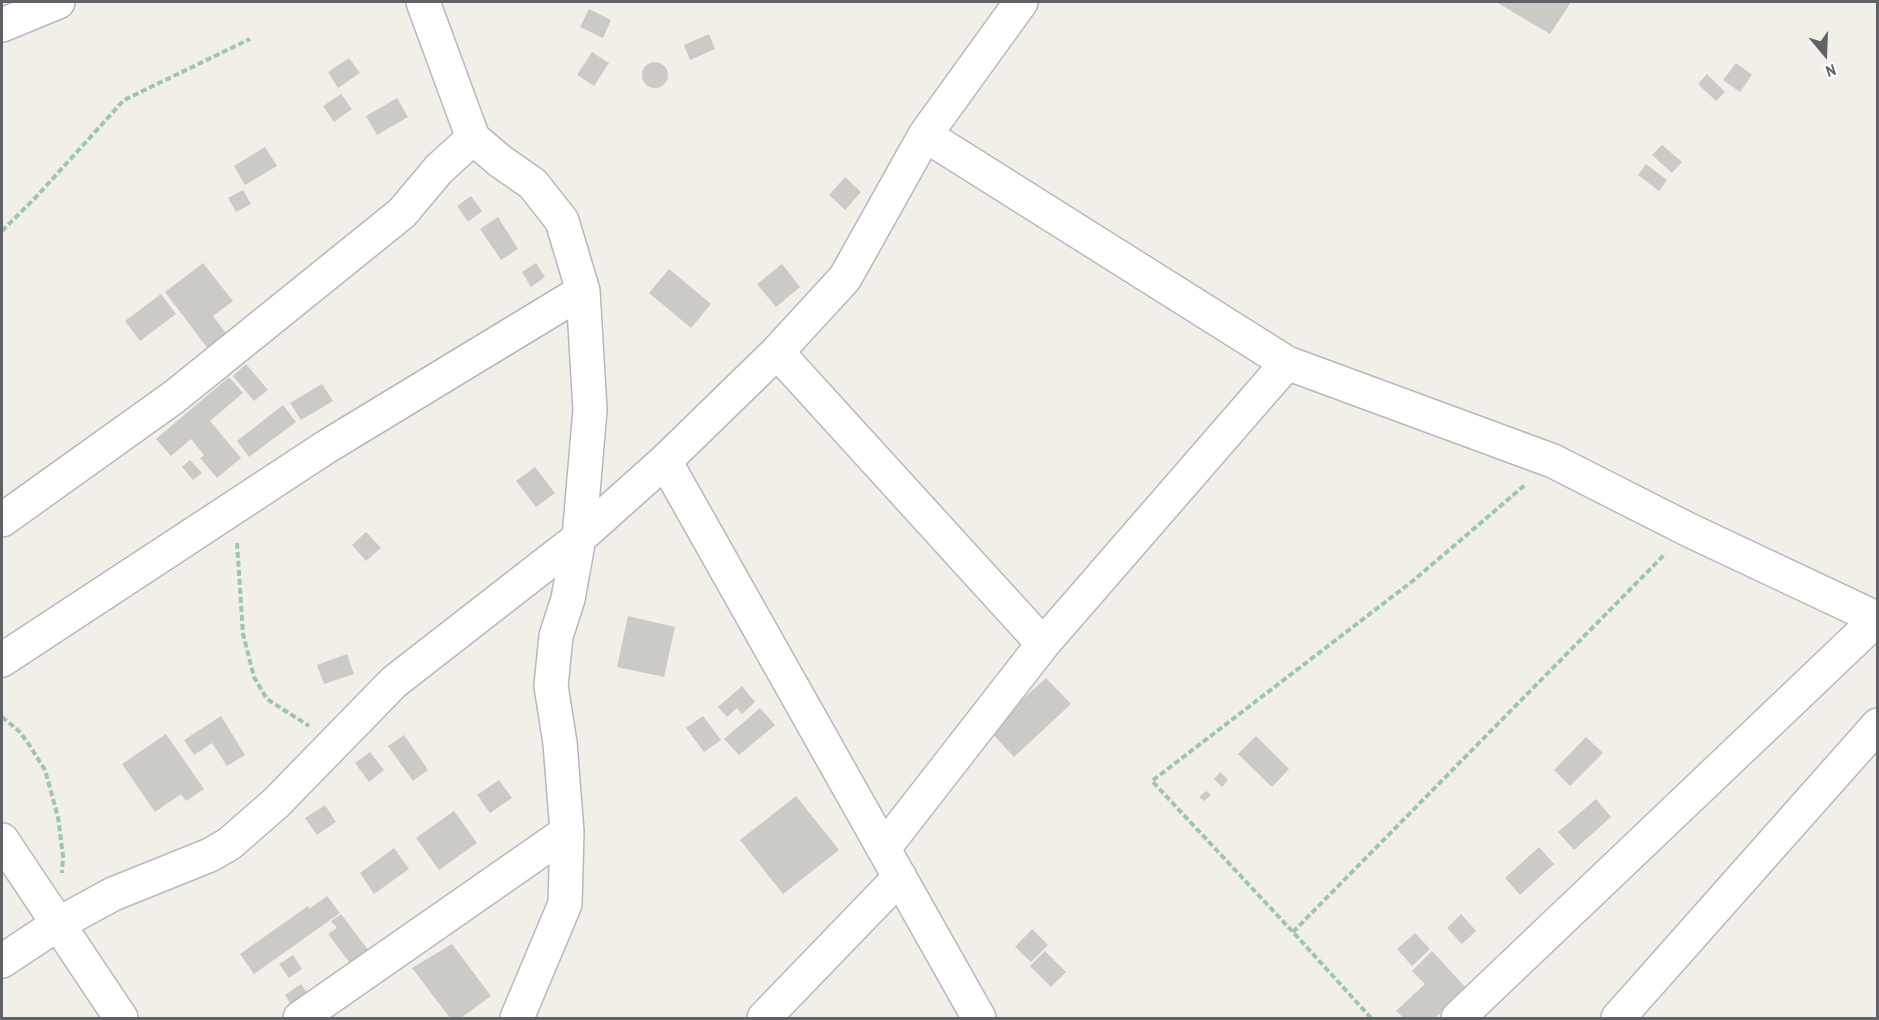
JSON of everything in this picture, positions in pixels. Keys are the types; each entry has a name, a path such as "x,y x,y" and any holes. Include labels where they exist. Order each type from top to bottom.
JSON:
{"street":[{"path":"2,25 58,2"},
{"path":"423,2 473,138 500,161 533,184 562,221 583,291 590,410 579,538 568,599 556,636 551,686 560,743 567,832 565,904 517,1018"},
{"path":"2,961 58,924 113,894 210,855 229,844 276,804 394,682 579,538 664,461 777,352 845,278 925,135 1021,2"},
{"path":"925,135 1287,363 1553,461 1689,530 1877,619 1458,1018"},
{"path":"2,520 174,397 375,235 402,213 439,169 473,138"},
{"path":"2,660 326,447 583,291"},
{"path":"777,352 1043,644"},
{"path":"884,848 1043,644 1287,363"},
{"path":"664,461 979,1018"},
{"path":"1618,1018 1878,724"},
{"path":"300,1018 567,832"},
{"path":"2,840 121,1018"},
{"path":"764,1018 900,877"}],"path":[{"path":"2,231 124,100 250,39"},
{"path":"1371,1018 1152,781 1414,580 1553,461"},
{"path":"234,507 243,634 254,677 267,699 334,744"},
{"path":"1293,932 1689,530"},
{"path":"2,717 19,731 28,743 45,770 51,790 58,817 63,856 58,924"}],"building":[{"path":"1496,2 1571,2 1550,34"},
{"path":"589,9 611,20 603,38 580,27"},
{"path":"709,34 715,49 690,60 684,45"},
{"path":"592,52 609,63 594,86 577,75"},
{"path":"349,58 360,73 338,88 328,72"},
{"path":"655,62 664,66 668,75 664,84 655,88 646,84 642,75 646,66"},
{"path":"1736,63 1752,75 1740,92 1723,80"},
{"path":"1707,74 1725,92 1716,101 1698,84"},
{"path":"341,94 352,109 334,122 323,106"},
{"path":"397,98 408,117 377,135 366,116"},
{"path":"1662,145 1682,162 1672,173 1652,155"},
{"path":"265,147 277,166 245,185 234,166"},
{"path":"1646,164 1667,180 1659,191 1638,175"},
{"path":"845,177 861,192 845,210 829,195"},
{"path":"243,190 251,204 236,212 228,198"},
{"path":"471,196 482,211 468,222 457,206"},
{"path":"498,217 518,249 501,260 480,229"},
{"path":"203,263 233,301 213,316 231,340 212,354 165,292"},
{"path":"536,263 545,277 531,287 522,272"},
{"path":"782,264 800,287 776,307 757,284"},
{"path":"669,269 711,304 691,328 649,293"},
{"path":"161,294 176,314 140,341 125,321"},
{"path":"246,364 268,390 254,401 233,376"},
{"path":"229,377 243,393 210,421 241,458 217,478 200,458 204,455 191,439 171,456 156,439"},
{"path":"322,384 333,401 301,420 290,403"},
{"path":"283,405 296,422 249,457 237,441"},
{"path":"190,460 202,473 193,480 182,467"},
{"path":"535,467 555,493 536,507 516,481"},
{"path":"366,532 381,548 366,561 352,545"},
{"path":"628,616 675,627 664,677 617,667"},
{"path":"347,654 354,674 324,684 317,665"},
{"path":"1046,678 1071,704 1014,757 989,730"},
{"path":"742,686 755,702 742,714 737,708 727,717 718,707"},
{"path":"760,708 775,725 739,755 724,739"},
{"path":"221,716 245,755 227,766 212,743 194,755 184,740"},
{"path":"703,716 721,740 704,752 686,728"},
{"path":"166,734 204,789 186,801 181,794 155,812 122,764"},
{"path":"404,735 428,770 413,781 388,746"},
{"path":"1256,736 1289,769 1272,787 1238,754"},
{"path":"1586,737 1603,753 1570,786 1554,770"},
{"path":"370,752 384,770 369,782 355,763"},
{"path":"1220,772 1228,780 1222,787 1214,779"},
{"path":"499,780 512,798 490,813 477,795"},
{"path":"1206,791 1211,795 1204,801 1199,797"},
{"path":"796,796 839,850 783,894 740,840"},
{"path":"1596,799 1611,817 1574,850 1558,832"},
{"path":"325,805 336,822 317,835 305,818"},
{"path":"454,811 477,843 439,870 416,838"},
{"path":"1539,847 1554,864 1520,895 1505,878"},
{"path":"394,848 409,869 374,894 360,873"},
{"path":"327,896 340,913 254,974 240,954 308,906 309,909"},
{"path":"341,914 374,958 356,971 328,934 337,928 331,921"},
{"path":"1461,914 1476,931 1462,944 1447,928"},
{"path":"1032,929 1048,945 1031,962 1015,947"},
{"path":"1415,933 1430,949 1412,966 1397,949"},
{"path":"452,944 491,996 461,1018 450,1018 412,968"},
{"path":"1045,951 1066,972 1051,987 1030,966"},
{"path":"1432,951 1467,989 1435,1018 1404,1018 1396,1011 1425,984 1412,971"},
{"path":"293,955 302,969 289,978 279,964"},
{"path":"301,984 312,1000 296,1012 285,995"}]}
